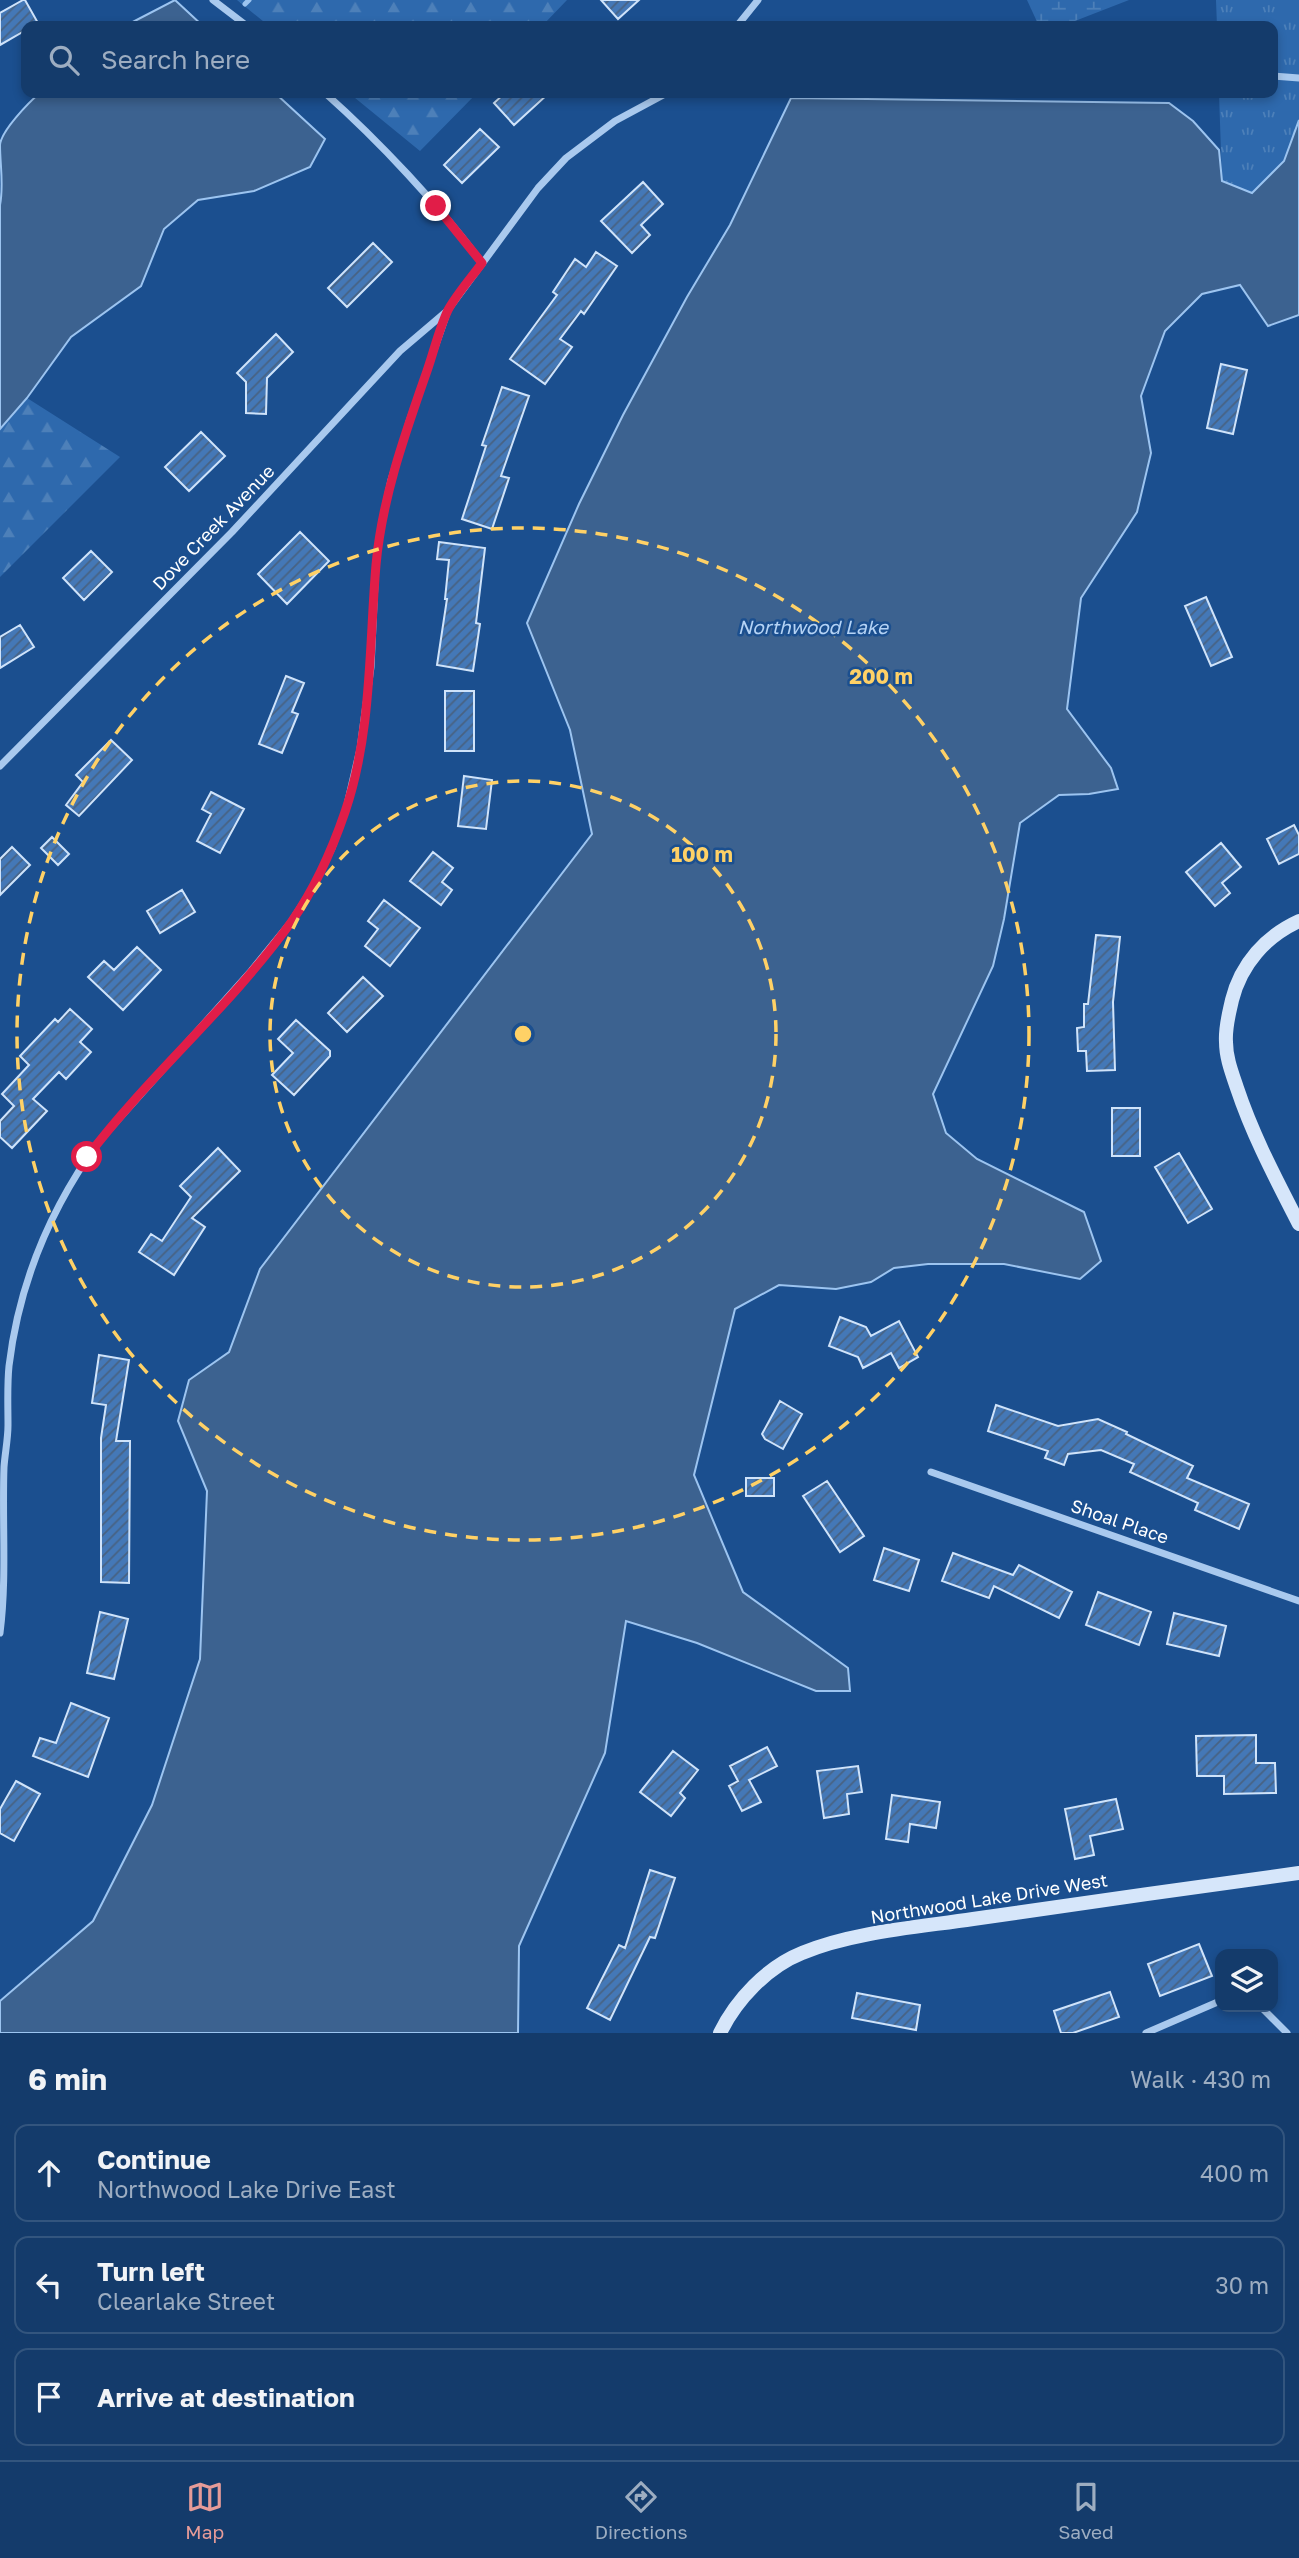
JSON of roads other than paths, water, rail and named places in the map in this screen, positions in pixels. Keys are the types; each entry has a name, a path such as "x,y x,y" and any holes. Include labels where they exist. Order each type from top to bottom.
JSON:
{"street":[{"path":"213,0 240,21"},
{"path":"741,21 758,0"},
{"path":"1278,76 1299,78"},
{"path":"331,98 436,206 482,263"},
{"path":"0,1633 4,1603 2,1467 9,1366 19,1307 30,1269 46,1230 87,1157 100,1140 251,971 291,922 314,886 337,835 360,749 371,667 376,562 382,521 405,433 448,310 538,188 566,158 615,121 658,98"},
{"name":"Dove Creek Avenue","path":"0,766 232,532 400,351 448,310"},
{"path":"1299,921 1259,948 1246,965 1236,983 1226,1023 1229,1065 1250,1125 1299,1224"},
{"name":"Shoal Place","path":"931,1472 1299,1601"},
{"name":"Northwood Lake Drive West","path":"720,2033 737,2005 751,1989 782,1963 820,1946 915,1928 1299,1873"},
{"path":"1146,2033 1215,2003"},
{"path":"1266,2012 1287,2033"}],"water":[{"path":"175,0 198,21 135,21"},
{"path":"35,98 280,98 325,139 310,167 254,191 198,200 164,229 141,286 71,337 27,398 0,429 0,145 10,125"},
{"name":"Northwood Lake","path":"791,98 1169,103 1193,121 1219,150 1222,181 1252,193 1284,161 1299,120 1299,315 1268,326 1240,285 1202,294 1165,331 1141,396 1151,453 1137,512 1081,598 1067,709 1111,768 1118,789 1059,795 1020,823 993,966 933,1094 946,1133 977,1159 1084,1212 1101,1261 1080,1279 1004,1264 928,1264 894,1268 871,1282 836,1289 779,1285 735,1309 694,1475 743,1592 848,1668 850,1691 816,1691 697,1643 626,1621 605,1753 519,1946 518,2033 0,2033 0,2001 93,1921 152,1805 200,1659 207,1491 178,1421 189,1380 229,1352 260,1269 592,834 570,730 527,623 579,504 623,415 687,297 730,225"}],"waterway":[{"path":"245,4 249,0"}]}
